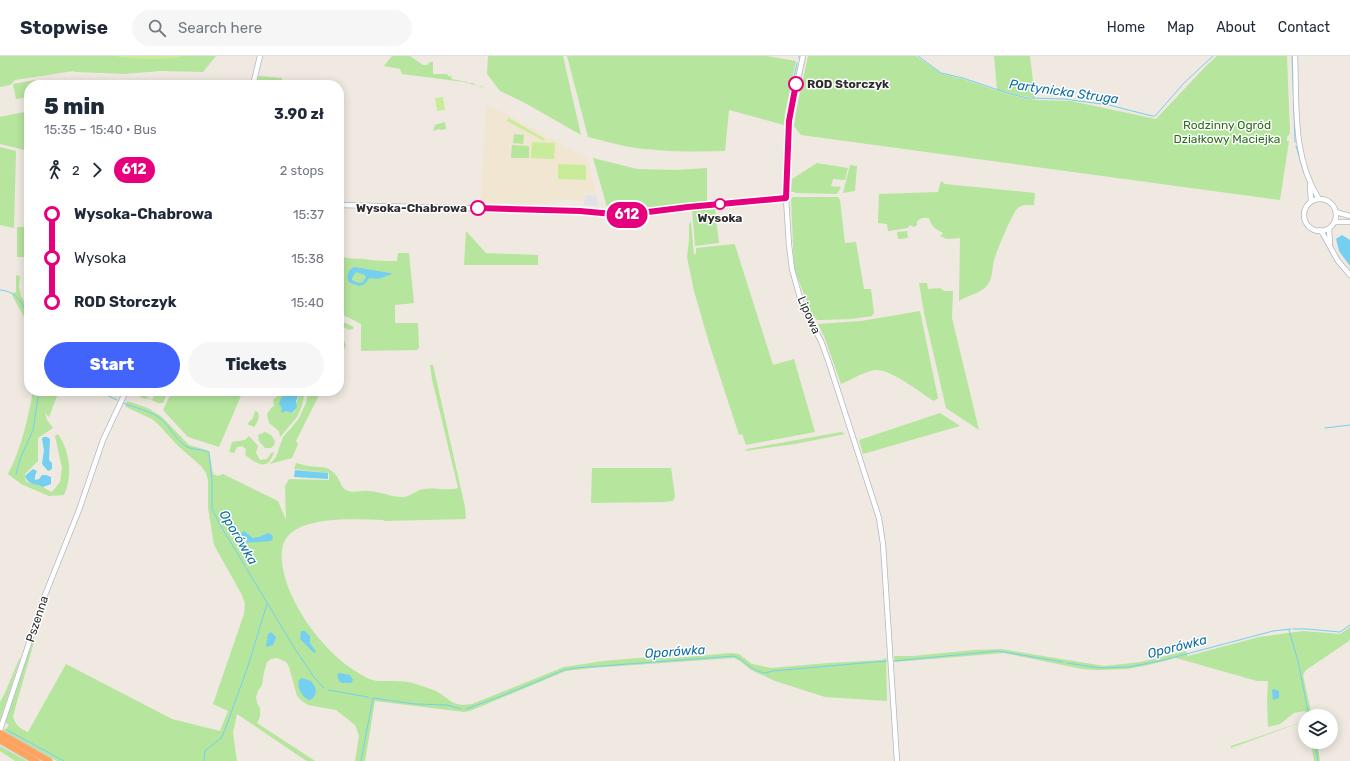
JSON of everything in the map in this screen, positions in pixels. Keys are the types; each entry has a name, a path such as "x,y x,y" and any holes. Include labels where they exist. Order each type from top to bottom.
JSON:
{"highway":[{"path":"0,733 49,761"},
{"path":"0,740 36,761"}],"street":[{"path":"254,80 260,56"},
{"name":"Lipowa","path":"803,56 789,121 787,197 790,259 805,312 823,346 881,526 897,761"},
{"path":"1295,56 1298,138 1301,154 1309,179 1319,199"},
{"path":"1309,179 1311,202"},
{"path":"344,205 580,211 624,215 787,197"},
{"path":"1336,212 1335,222 1329,229 1320,230 1311,227 1305,217 1305,208 1311,202 1319,199 1329,202 1336,212 1350,216"},
{"path":"1335,222 1350,222"},
{"path":"1329,229 1330,246"},
{"path":"1320,230 1338,261 1350,275"},
{"name":"Pszenna","path":"0,730 42,601 79,510 103,440 124,396"}],"shaded area":[{"path":"486,105 505,113 588,159 596,194 586,194 584,201 558,199 553,204 481,202"},
{"path":"585,195 596,195 598,204 596,206 584,205"}],"green space":[{"path":"0,56 216,56 203,72 160,71 125,74 74,71 15,80 10,85 0,87"},
{"path":"113,56 184,56 167,59 149,59"},
{"path":"392,56 410,56 423,65 433,62 433,74 447,74 448,76 453,77 451,79 473,83 475,85 464,82 402,74 400,69 384,66"},
{"path":"488,56 563,56 581,135 525,103 500,91 487,74"},
{"path":"567,56 767,56 796,61 785,113 784,125 729,110 725,151 687,151 636,148 588,137"},
{"name":"Rodzinny Ogród Działkowy Maciejka","path":"808,56 916,56 942,74 963,79 1010,95 1036,100 1071,101 1156,119 1217,56 1287,56 1290,134 1287,137 1287,141 1289,141 1280,200 801,135 794,126"},
{"path":"994,56 1030,56 1035,98 997,90"},
{"path":"259,76 282,78 282,80 257,80"},
{"path":"24,82 24,98 16,99 13,84"},
{"path":"443,97 445,110 437,111 435,98"},
{"path":"24,112 24,150 0,144 0,117"},
{"path":"509,118 545,139 544,141 507,121"},
{"path":"445,122 446,129 433,131 435,125"},
{"path":"514,134 524,135 523,144 513,143"},
{"path":"532,142 555,143 554,159 531,158"},
{"path":"512,145 529,146 529,158 511,158"},
{"path":"0,147 16,151 14,228 0,225"},
{"path":"593,158 637,169 676,170 707,168 707,202 686,203 634,211 632,208 607,207"},
{"path":"817,163 848,168 845,180 833,179 831,186 841,187 837,194 791,192 792,179"},
{"path":"558,164 586,165 586,180 558,179"},
{"path":"850,165 857,166 855,191 843,193"},
{"path":"941,181 945,184 1035,193 1034,205 1020,206 1015,212 995,256 992,275 986,287 983,290 959,301 960,238 947,239 940,236 943,233 934,227 929,218 922,218 917,221 917,225 914,227 910,225 908,228 888,231 887,224 878,223 879,194 938,192"},
{"path":"793,197 838,197 840,200 845,243 856,242 864,289 871,289 874,313 872,316 852,319 817,320 811,313 794,268 791,199"},
{"path":"715,209 719,243 695,246 692,210"},
{"path":"691,222 694,255 696,253 696,248 735,245 773,365 794,359 815,432 746,445 742,434 739,435 694,291 687,257 689,224"},
{"path":"17,227 24,227 24,257 17,257"},
{"path":"466,231 486,253 538,255 538,265 464,265"},
{"path":"907,231 908,238 898,239 897,232"},
{"path":"398,253 409,253 414,303 395,305 395,323 418,323 419,348 417,350 361,351 361,324 344,316 344,257 397,261"},
{"path":"16,275 20,276 19,286 24,302 24,317 13,297 12,293 16,292"},
{"path":"919,283 927,283 928,289 940,288 944,291 953,291 952,318 979,430 946,408 924,313"},
{"path":"920,311 938,398 934,401 897,377 881,370 866,372 841,384 824,336 818,324 861,321"},
{"path":"344,322 354,327 353,329 349,330 344,328"},
{"path":"430,365 433,365 465,507 466,519 384,521 348,519 322,521 310,524 291,533 283,546 282,563 285,578 299,609 308,624 330,651 355,671 377,681 400,681 414,683 436,691 456,704 465,705 472,704 564,667 603,661 638,658 674,658 731,653 739,654 752,664 771,668 882,660 886,658 887,701 825,697 775,681 751,670 734,658 591,668 566,671 470,711 464,712 375,701 365,761 355,761 359,736 355,725 336,710 308,705 302,701 297,696 289,667 286,662 277,658 271,659 267,662 262,685 256,697 260,708 260,717 257,723 315,761 307,761 302,758 237,714 233,733 237,761 57,761 2,730 6,729 9,725 5,722 31,642 34,642 13,716 18,726 28,732 66,664 172,719 220,731 228,711 213,704 244,614 245,604 242,595 214,545 208,508 208,480 206,473 201,466 177,445 152,419 125,406 127,401 148,408 162,417 189,445 209,451 213,474 218,476 223,474 278,501 286,520 285,486 289,479 329,480 329,473 294,469 296,463 331,470 336,475 344,489 351,492 372,491 404,497 424,489 458,488"},
{"path":"32,396 57,396 49,417 45,413 47,420 53,428 38,438 38,461 25,474 26,481 28,483 40,485 52,492 60,482 62,468 55,436 58,434 68,456 69,464 69,480 64,495 49,496 21,484 8,474 24,434"},
{"path":"146,396 152,400 154,396 166,396 163,403 158,403 147,398 145,399 140,397"},
{"path":"170,396 241,396 219,447 188,437 163,410"},
{"path":"277,396 283,396 285,411 292,413 294,412 299,396 304,396 302,406 297,417 280,437 279,431 269,423 267,414 274,406 273,400"},
{"path":"307,396 318,396 296,441 298,444 292,458 270,464 276,457 283,437 298,420 306,403"},
{"path":"255,411 258,412 259,416 254,427 247,424 253,418"},
{"path":"940,413 960,426 863,454 859,440"},
{"path":"265,432 271,435 275,441 271,448 265,448 259,441 258,435"},
{"path":"841,432 845,434 795,444 745,451 747,449"},
{"path":"249,436 258,446 256,453 260,460 267,459 271,453 274,452 269,462 262,464 254,461 245,455 246,449 242,446 237,447 234,453 229,452 232,442 245,440"},
{"path":"592,468 671,468 675,496 673,501 665,502 591,503"},
{"path":"1350,627 1349,641 1306,670 1303,675 1310,709 1298,709 1298,712 1294,713 1280,724 1268,727 1268,681 1257,681 1176,658 1127,669 1097,670 1082,669 1004,653 895,662 894,656 913,656 1001,649 1104,666 1141,662 1186,651 1188,656 1259,637 1303,631 1340,634"},
{"path":"20,659 0,720 0,702"},
{"path":"1298,723 1231,748 1231,746"},
{"path":"0,746 27,761 15,761 0,751"},
{"path":"1312,749 1318,749 1320,761 1314,761"}],"water":[{"path":"1342,235 1350,240 1350,266 1339,251 1336,239"},
{"path":"354,267 392,274 378,279 369,278 360,286 349,282 348,280 348,273","holes":["356,272 365,275 366,277 363,282 358,283 352,280"]},
{"path":"283,396 298,396 296,401 297,407 292,413 285,411 283,413 281,411 282,408 279,404"},
{"path":"43,437 50,439 49,460 52,463 52,469 48,471 42,464 44,450"},
{"path":"33,469 37,471 35,480 39,479 42,475 46,475 51,477 51,484 43,487 28,481 25,476"},
{"path":"295,470 328,473 328,479 294,477"},
{"path":"244,531 253,538 268,533 272,535 273,538 271,541 242,543 239,540 238,535"},
{"path":"301,631 305,631 310,636 310,643 316,652 314,653 300,639"},
{"path":"271,632 276,637 273,645 267,647 268,634"},
{"path":"339,673 350,675 353,680 351,683 342,683 339,681 337,675"},
{"path":"302,678 311,681 315,687 315,694 310,700 302,695 299,689 299,680"},
{"path":"1274,689 1279,691 1279,698 1273,700 1272,690"}],"waterway":[{"name":"Partynicka Struga","path":"918,56 941,73 963,78 1010,94 1028,98 1064,99 1109,105 1152,116 1155,116 1184,83 1213,56"},
{"path":"1292,56 1295,142"},
{"path":"785,132 797,63"},
{"path":"1296,146 1304,173"},
{"name":"Oporówka","path":"0,290 11,293 19,299 24,308"},
{"path":"16,474 21,457 33,430 38,396"},
{"name":"Oporówka","path":"109,396 117,400"},
{"name":"Oporówka","path":"123,403 157,416 187,447 209,452 212,481 212,509 295,649 314,677 324,688"},
{"path":"1325,428 1350,425"},
{"path":"204,761 205,751 222,737 248,666 267,604"},
{"name":"Oporówka","path":"1293,629 1340,632 1350,625"},
{"name":"Oporówka","path":"1067,663 1100,668 1128,667 1160,661 1273,631 1291,629"},
{"path":"1289,630 1298,661 1308,709"},
{"name":"Oporówka","path":"894,661 998,651 1063,662"},
{"name":"Oporówka","path":"466,709 564,670 575,668 734,656 754,669 767,673 772,671 887,661"},
{"name":"Oporówka","path":"328,690 368,697"},
{"name":"Oporówka","path":"361,761 373,698 415,704 447,705 461,709"},
{"path":"7,730 64,761"},
{"path":"1316,749 1318,761"}],"bus line":[{"name":"612","path":"478,208 580,211 624,215 676,208 786,198 789,121 796,84"}],"place":[{"name":"ROD Storczyk","path":"796,84"},
{"name":"Wysoka","path":"720,204"},
{"name":"Wysoka-Chabrowa","path":"478,208"}]}
